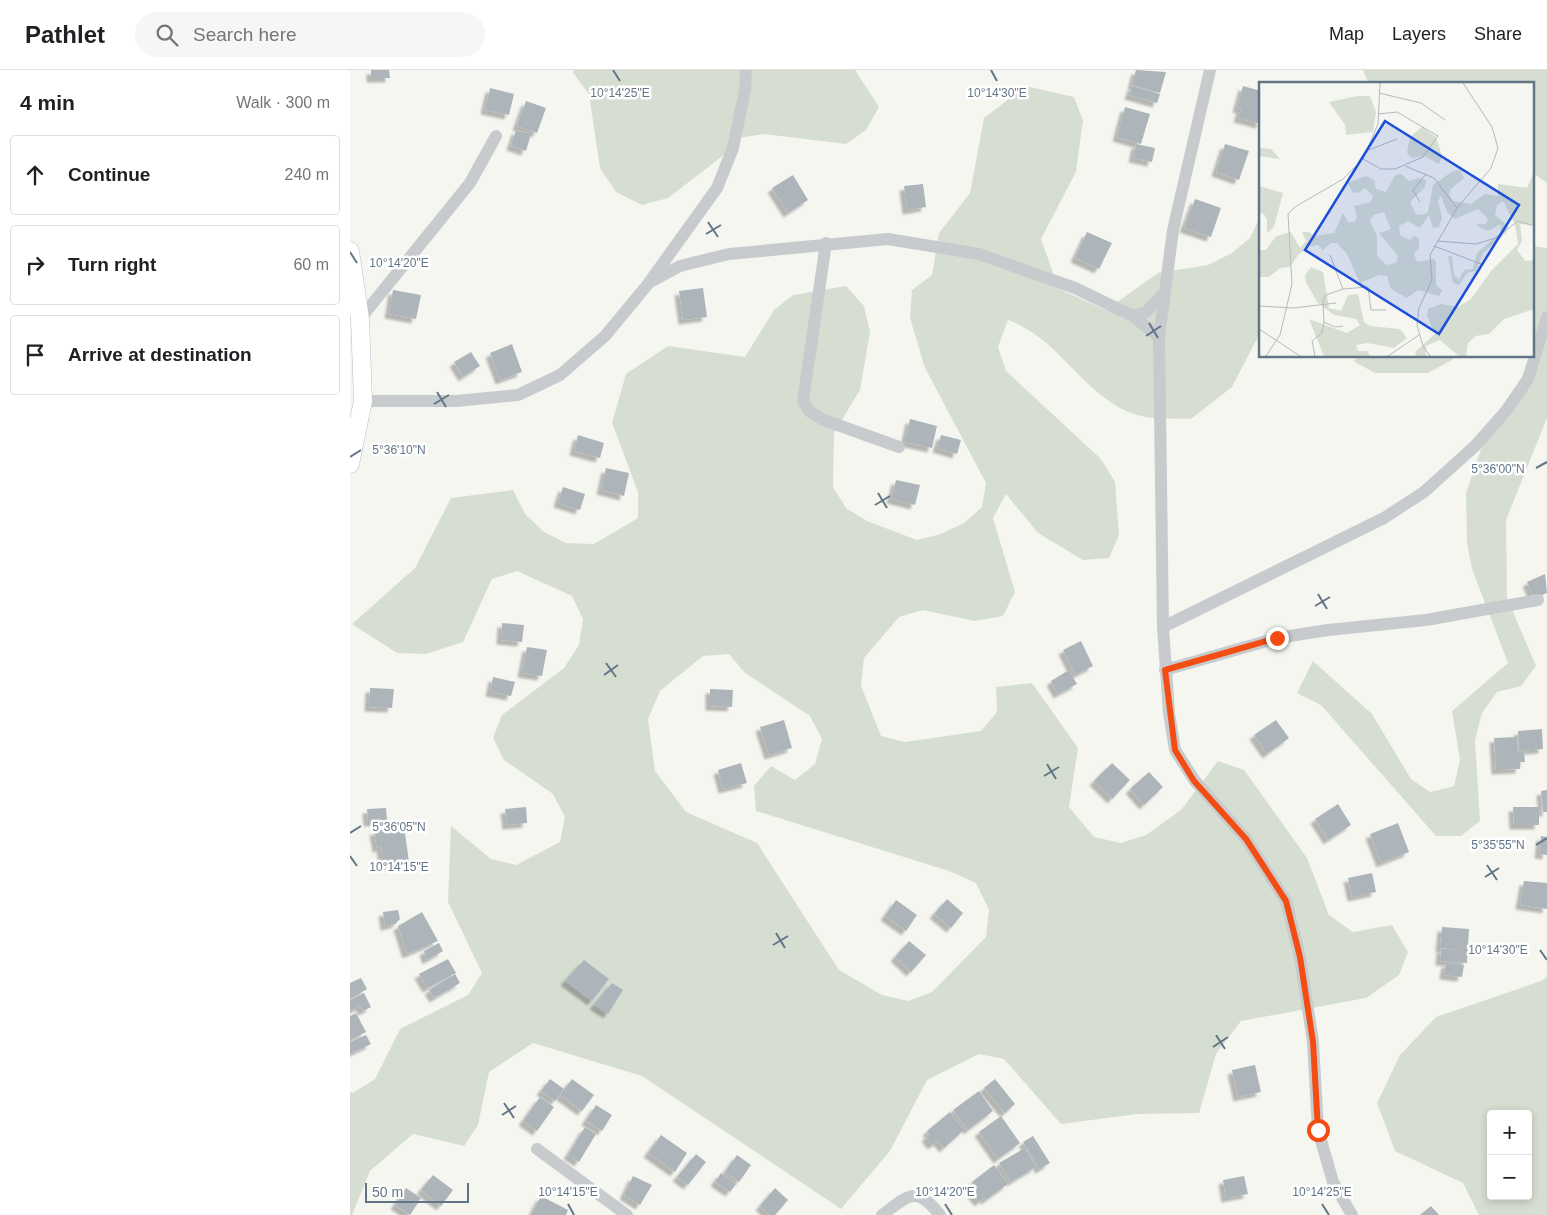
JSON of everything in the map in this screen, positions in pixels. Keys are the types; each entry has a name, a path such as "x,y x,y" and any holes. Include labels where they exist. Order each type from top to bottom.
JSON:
{"street":[{"path":"363,401 456,401 518,395 560,375 605,336 648,284 717,188 732,148 745,90 746,70"},
{"path":"1210,70 1173,230 1163,294 1159,337 1165,670 1175,750 1194,781 1246,839 1286,901 1300,957 1313,1042 1318,1130 1333,1182 1352,1215"},
{"path":"360,319 470,183 496,136"},
{"path":"648,284 680,266 729,254 826,243 888,239 979,254 1075,288 1133,316 1159,337"},
{"path":"826,243 803,401 809,411 824,420 899,447"},
{"path":"350,252 360,319 363,401 350,464"},
{"path":"1133,316 1146,312 1163,294"},
{"path":"1163,626 1384,518 1424,492 1475,446 1506,411 1528,378 1547,317"},
{"path":"1165,670 1277,638 1328,630 1426,620 1538,600"},
{"path":"537,1150 627,1215"},
{"path":"882,1215 904,1198 917,1195 927,1200 940,1215"}],"shaded area":[{"path":"574,70 855,70 879,107 866,130 846,144 764,134 739,138 733,148 668,198 642,205 616,192 600,168 589,94 573,73"},
{"path":"1363,70 1547,70 1547,183 1534,174 1534,82 1368,82"},
{"path":"1026,86 1074,97 1083,120 1076,172 1041,239 1059,289 1106,310 1158,273 1208,265 1232,253 1250,238 1259,219 1259,335 1232,387 1191,419 1157,418 1137,415 1119,407 1102,396 1043,340 1008,320 998,347 1006,371 1101,459 1115,482 1119,535 1109,558 1083,560 1038,533 1006,494 993,518 1015,592 1003,616 975,621 923,610 899,617 864,658 861,686 881,736 905,742 981,731 997,712 996,687 1032,683 1078,748 1069,807 1094,837 1121,843 1146,835 1181,810 1218,761 1244,770 1307,858 1329,915 1353,932 1392,925 1408,952 1399,975 1366,998 1241,1021 1216,1054 1199,1113 1137,1114 1061,1124 1004,1059 979,1054 927,1080 890,1151 841,1209 642,1076 533,1043 489,1072 478,1125 464,1146 413,1134 370,1171 352,1215 350,1215 350,1092 353,1093 375,1079 400,1029 468,995 482,973 448,902 451,826 491,859 516,865 560,842 565,817 553,794 504,760 493,738 502,715 564,668 579,645 583,619 572,596 517,571 492,579 463,642 426,654 397,653 352,624 415,568 451,498 513,490 525,514 544,532 566,543 594,544 638,518 638,492 612,423 626,374 668,346 745,357 774,310 793,295 846,286 864,306 870,332 860,390 834,433 833,487 846,508 867,521 917,540 941,534 964,523 982,507 986,483 925,368 910,318 912,290 932,275 939,233 970,193 984,118","holes":["729,654 745,673 810,716 822,739 815,764 795,780 771,766 754,786 756,811 949,871 976,883 989,910 986,937 932,992 908,1001 882,995 839,970 757,843 686,812 655,771 648,719 660,691 703,656"]},
{"path":"1534,246 1547,248 1547,418 1506,520 1507,598 1536,666 1521,686 1497,692 1482,713 1475,740 1480,821 1461,836 1436,836 1321,705 1297,693 1313,661 1372,714 1411,779 1430,792 1454,786 1460,760 1452,711 1508,663 1472,569 1467,543 1466,493 1487,432 1506,411 1532,358 1534,358"},
{"path":"1358,358 1453,358 1428,373 1375,373 1353,361"},
{"path":"1547,977 1547,1215 1479,1215 1463,1183 1395,1151 1377,1103 1400,1055 1436,1017 1541,981"}],"building":[{"path":"371,70 389,70 390,78 371,78"},
{"path":"1136,70 1166,72 1160,93 1132,85"},
{"path":"1132,86 1160,94 1157,103 1129,95"},
{"path":"1243,86 1259,90 1259,123 1238,118 1241,109 1237,108"},
{"path":"490,88 514,94 509,115 485,110"},
{"path":"526,101 546,108 537,133 517,126"},
{"path":"1125,107 1150,114 1141,144 1117,137"},
{"path":"516,130 531,134 526,151 511,146"},
{"path":"1136,144 1155,148 1152,162 1133,158"},
{"path":"1225,144 1249,151 1239,180 1216,172"},
{"path":"793,175 808,200 788,213 772,188"},
{"path":"923,184 926,207 907,210 904,186"},
{"path":"1195,199 1221,208 1211,237 1184,228"},
{"path":"1087,232 1112,243 1099,269 1075,258"},
{"path":"703,288 707,317 683,320 679,291"},
{"path":"393,290 421,295 416,319 389,314"},
{"path":"512,344 522,372 500,380 490,353"},
{"path":"471,352 480,366 463,377 454,362"},
{"path":"910,419 937,426 932,448 905,442"},
{"path":"578,435 604,443 600,458 574,451"},
{"path":"941,435 961,440 957,454 937,448"},
{"path":"606,468 629,473 624,496 601,490"},
{"path":"896,480 920,485 915,505 891,499"},
{"path":"563,487 585,494 580,510 558,503"},
{"path":"1545,574 1547,593 1534,598 1527,582"},
{"path":"502,623 524,625 522,642 501,640"},
{"path":"1081,641 1093,666 1075,675 1063,650"},
{"path":"527,647 547,650 542,676 522,673"},
{"path":"1069,670 1077,684 1058,694 1051,681"},
{"path":"493,677 515,682 511,696 490,692"},
{"path":"370,688 394,689 392,708 369,707"},
{"path":"710,689 733,690 732,707 710,706"},
{"path":"784,720 792,748 769,755 760,727"},
{"path":"1276,720 1289,738 1267,754 1254,735"},
{"path":"1542,729 1543,749 1519,751 1518,731"},
{"path":"1517,737 1518,751 1515,752 1524,751 1525,762 1520,762 1520,769 1496,770 1494,738"},
{"path":"741,763 747,783 723,789 718,770"},
{"path":"1112,763 1130,780 1112,799 1094,781"},
{"path":"1149,772 1163,787 1144,805 1130,789"},
{"path":"1547,790 1547,812 1543,812 1541,791"},
{"path":"1338,804 1351,825 1328,840 1315,819"},
{"path":"526,807 527,823 507,825 505,809"},
{"path":"1513,807 1539,807 1539,825 1514,825"},
{"path":"386,808 387,821 368,822 367,809"},
{"path":"1398,823 1409,852 1381,863 1370,834"},
{"path":"404,826 409,862 384,866 381,847 377,848 374,831"},
{"path":"1541,836 1547,837 1547,855 1539,854"},
{"path":"1372,873 1376,892 1352,897 1348,878"},
{"path":"1524,881 1547,883 1547,909 1520,905"},
{"path":"947,899 963,913 951,928 934,914"},
{"path":"896,900 917,915 906,931 885,916"},
{"path":"398,910 400,919 395,924 385,926 383,912"},
{"path":"422,912 438,941 407,954 398,926"},
{"path":"1442,927 1469,929 1467,963 1440,961 1441,949 1461,950 1440,948"},
{"path":"909,941 926,955 911,972 895,957"},
{"path":"439,943 443,951 427,960 424,951"},
{"path":"448,959 456,973 427,988 419,974"},
{"path":"584,960 609,979 592,1001 565,981"},
{"path":"1446,963 1464,965 1462,977 1444,975"},
{"path":"455,974 460,983 434,998 429,990"},
{"path":"361,978 367,989 350,999 350,983"},
{"path":"612,983 623,990 608,1014 594,1005"},
{"path":"364,993 371,1007 363,1011 360,1006 350,1011 350,1000"},
{"path":"356,1013 366,1032 350,1040 350,1016"},
{"path":"366,1035 371,1044 350,1054 350,1042"},
{"path":"1255,1065 1261,1092 1238,1097 1232,1070"},
{"path":"550,1079 564,1089 555,1101 541,1091"},
{"path":"572,1079 594,1095 582,1111 560,1095"},
{"path":"995,1079 1015,1104 1005,1113 984,1088"},
{"path":"979,1091 993,1111 968,1130 953,1110"},
{"path":"540,1097 554,1107 537,1131 523,1121"},
{"path":"596,1105 612,1115 602,1131 586,1121"},
{"path":"950,1112 964,1130 944,1148 938,1141 932,1145 926,1137 930,1134 927,1131"},
{"path":"1001,1116 1020,1143 998,1159 979,1132"},
{"path":"585,1127 596,1134 579,1162 568,1155"},
{"path":"661,1135 687,1153 675,1172 648,1153"},
{"path":"1033,1136 1050,1163 1040,1169 1023,1142"},
{"path":"1025,1148 1036,1167 1011,1182 999,1163"},
{"path":"696,1154 706,1162 688,1185 677,1177"},
{"path":"737,1155 751,1165 739,1182 725,1172"},
{"path":"994,1165 1008,1184 986,1200 984,1198 979,1202 971,1192 977,1188 972,1182"},
{"path":"721,1173 736,1184 730,1192 715,1182"},
{"path":"433,1175 453,1190 441,1206 421,1190"},
{"path":"633,1176 652,1185 640,1205 624,1195"},
{"path":"1244,1176 1248,1194 1226,1198 1223,1180"},
{"path":"406,1188 421,1198 410,1215 395,1205"},
{"path":"775,1188 788,1200 775,1215 770,1215 760,1206"},
{"path":"541,1196 568,1210 566,1215 531,1215"},
{"path":"1431,1206 1439,1215 1420,1215"}],"route":[{"path":"1277,638 1165,670 1168,713 1175,750 1194,781 1246,839 1286,901 1300,957 1313,1042 1318,1130"}]}
